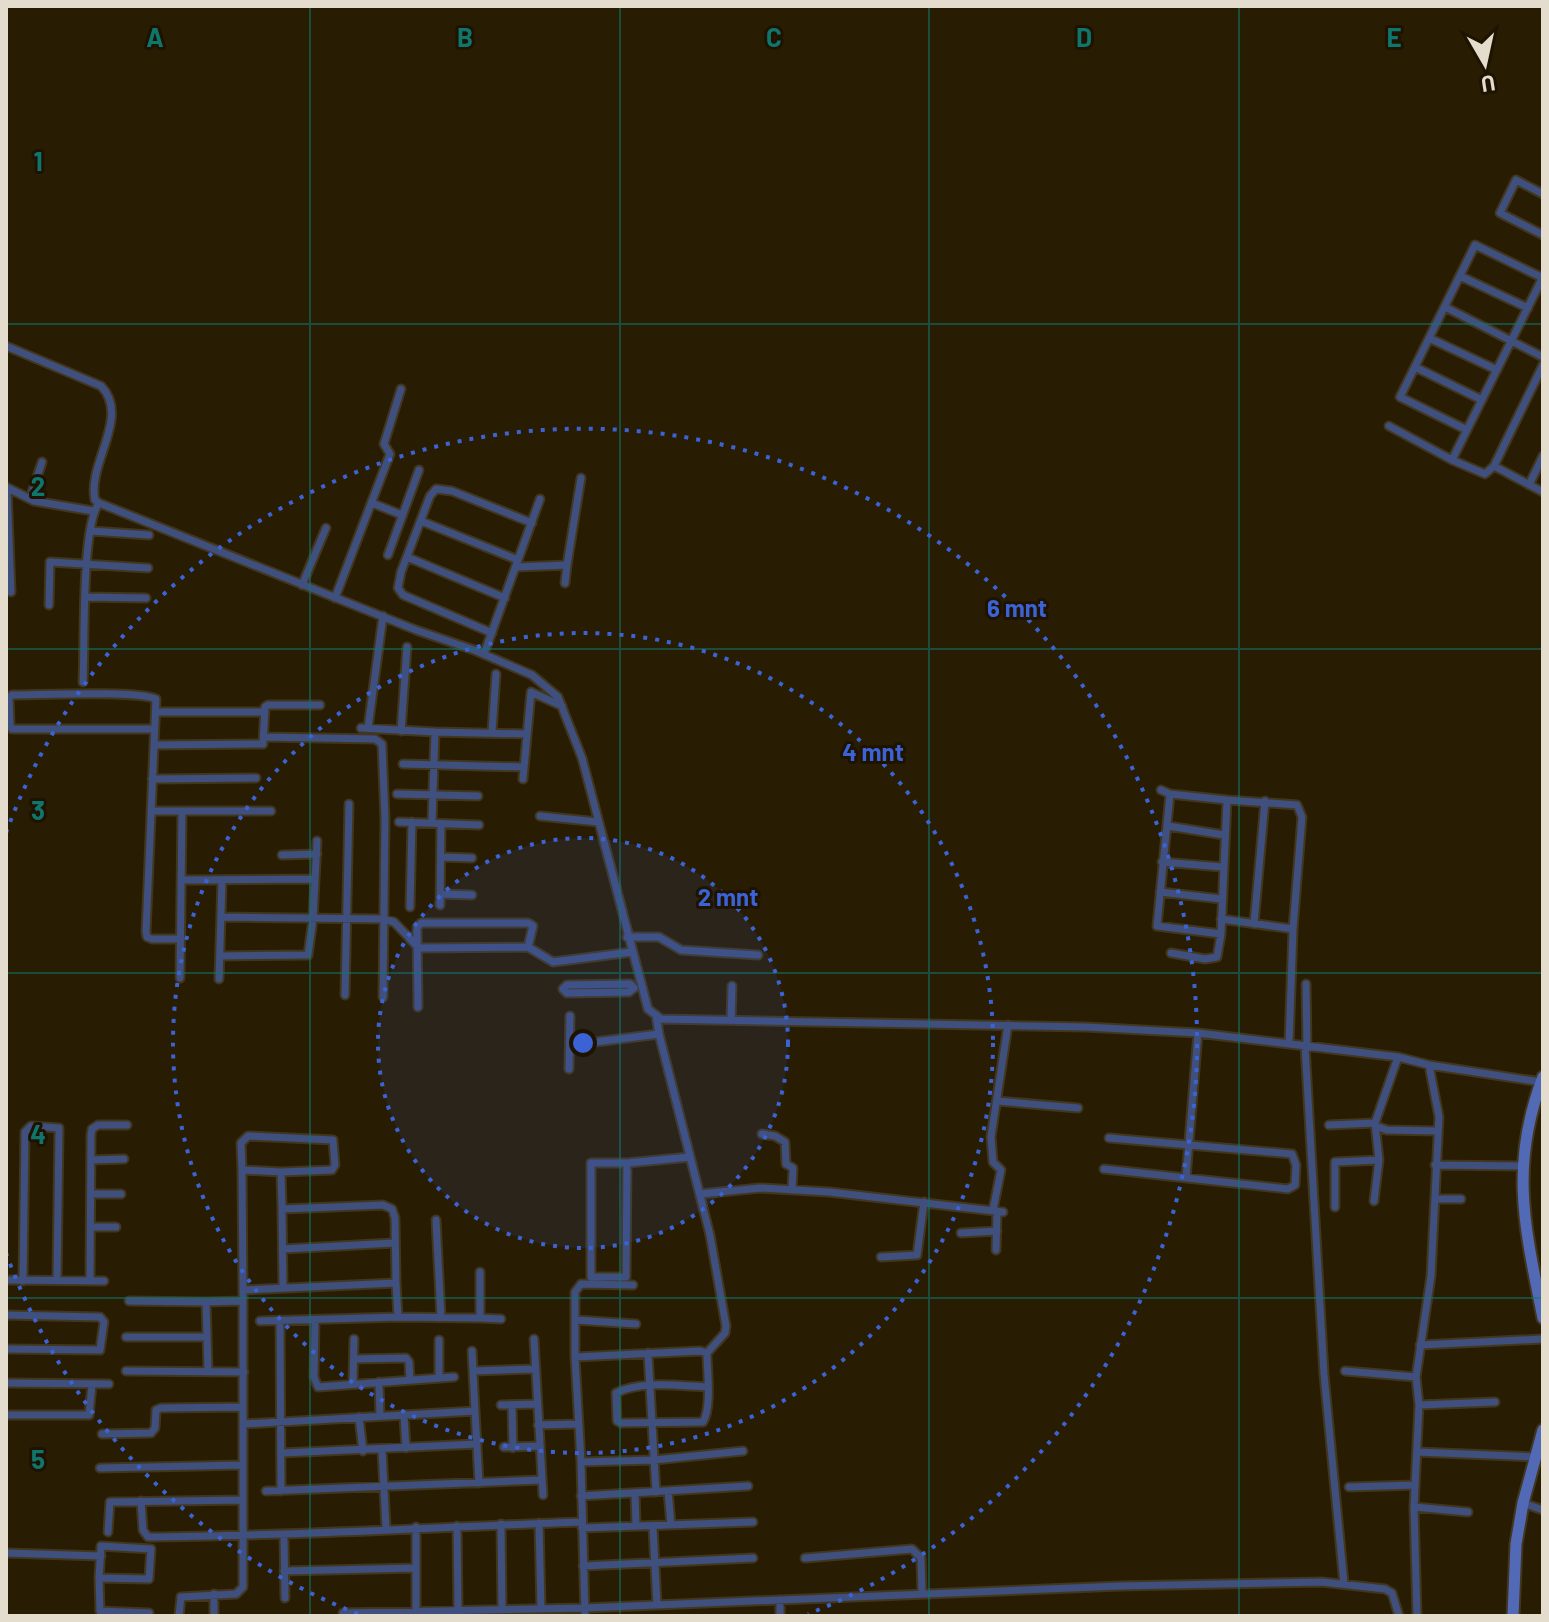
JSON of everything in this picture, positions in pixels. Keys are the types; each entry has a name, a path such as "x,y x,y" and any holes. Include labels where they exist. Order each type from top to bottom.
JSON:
{"main road":[{"path":"1542,1079 1530,1113 1523,1166 1523,1217 1538,1271 1543,1318"},
{"path":"1513,1616 1516,1544 1523,1503 1543,1430"}],"street":[{"path":"1543,194 1516,180 1500,213 1543,235"},
{"path":"1452,460 1467,430 1482,400 1497,370 1511,341 1543,278 1475,245 1400,397 1467,430"},
{"path":"1460,276 1528,308"},
{"path":"1445,307 1543,357"},
{"path":"1429,338 1497,370"},
{"path":"6,346 101,386 109,395 113,413 93,484 95,500 99,503 484,654 532,675 558,697 582,758 632,952 638,988 648,1009 656,1015 676,1020 1008,1025 1198,1033 1398,1057 1429,1065 1542,1079"},
{"path":"1389,426 1481,474 1490,472 1543,365"},
{"path":"1415,367 1482,400"},
{"path":"335,598 390,454 384,444 401,389"},
{"path":"1529,485 1543,456"},
{"path":"30,499 42,462"},
{"path":"1494,466 1543,492"},
{"path":"388,555 419,470"},
{"path":"565,583 581,478"},
{"path":"11,592 6,488 30,499 93,511"},
{"path":"492,633 403,595 398,582 407,557 432,492 440,488 532,523"},
{"path":"484,654 540,499"},
{"path":"83,682 87,564 93,511 99,503"},
{"path":"372,503 402,515"},
{"path":"421,521 517,563 567,565"},
{"path":"302,585 326,528"},
{"path":"91,531 149,535"},
{"path":"407,557 505,598"},
{"path":"49,605 50,562 148,568"},
{"path":"86,597 146,598"},
{"path":"383,616 364,728 527,734"},
{"path":"401,731 407,647"},
{"path":"492,732 496,674"},
{"path":"523,779 531,692 562,706"},
{"path":"154,729 12,729 9,698 11,695 146,696 156,699 147,937 181,939"},
{"path":"154,745 263,744 268,705 320,705"},
{"path":"157,712 265,712"},
{"path":"432,822 435,732"},
{"path":"265,737 380,740 385,818 383,997"},
{"path":"403,764 524,767"},
{"path":"152,779 256,778"},
{"path":"1161,790 1170,794 1297,805 1302,817 1293,929 1289,1044"},
{"path":"397,794 478,796"},
{"path":"1170,794 1157,926 1221,934"},
{"path":"1171,953 1205,959 1217,957 1221,934 1227,800"},
{"path":"1254,924 1265,801"},
{"path":"345,995 349,804"},
{"path":"151,811 271,811"},
{"path":"180,978 182,811"},
{"path":"540,816 598,822"},
{"path":"399,822 479,825"},
{"path":"410,907 412,822"},
{"path":"440,905 441,824"},
{"path":"1168,826 1224,835"},
{"path":"220,956 305,957 310,952 317,841"},
{"path":"282,855 317,854"},
{"path":"442,857 472,858"},
{"path":"1162,862 1222,867"},
{"path":"181,880 315,879"},
{"path":"219,979 222,880"},
{"path":"1160,892 1221,899"},
{"path":"441,894 472,895"},
{"path":"221,917 383,919 394,922 419,948 528,947 553,962 632,952"},
{"path":"1221,919 1293,929"},
{"path":"418,1007 417,927 428,921 528,923 533,930 528,947"},
{"path":"627,937 659,937 681,950 758,955"},
{"path":"630,984 638,988 629,992 582,993 567,993 563,989 567,985 630,984"},
{"path":"1306,984 1306,1047 1324,1374 1342,1584"},
{"path":"731,1020 732,986"},
{"path":"656,1015 700,1194 721,1288 726,1326 725,1333 707,1353 707,1387 707,1416 703,1422 617,1421 616,1393 649,1386 707,1387"},
{"path":"569,1069 570,1016"},
{"path":"996,1250 1001,1170 993,1162 991,1153 1008,1025"},
{"path":"1186,1178 1198,1033"},
{"path":"571,1045 659,1034"},
{"path":"1374,1201 1379,1160 1375,1124 1398,1057"},
{"path":"1417,1616 1414,1507 1419,1405 1416,1377 1431,1276 1439,1117 1429,1065"},
{"path":"997,1101 1078,1108"},
{"path":"1329,1125 1375,1124 1387,1130 1438,1131"},
{"path":"90,1281 92,1129 98,1125 127,1125"},
{"path":"23,1281 25,1132 31,1126 59,1128 57,1280"},
{"path":"762,1134 785,1142 786,1164 793,1168 792,1190"},
{"path":"179,1616 181,1597 236,1594 243,1587 241,1143 248,1136 333,1140 335,1165 332,1170 242,1170"},
{"path":"1104,1169 1291,1189 1295,1185 1296,1165 1292,1154 1109,1138"},
{"path":"627,1163 626,1277 591,1277 591,1163 690,1157"},
{"path":"91,1160 124,1159"},
{"path":"1335,1207 1335,1162 1379,1160"},
{"path":"1435,1165 1523,1166"},
{"path":"281,1172 283,1287"},
{"path":"700,1194 760,1188 998,1211"},
{"path":"91,1194 121,1194"},
{"path":"1435,1199 1461,1199"},
{"path":"881,1257 917,1255 924,1202"},
{"path":"282,1209 383,1205 392,1209 398,1317"},
{"path":"436,1220 441,1317"},
{"path":"91,1227 116,1227"},
{"path":"961,1233 997,1231"},
{"path":"283,1249 394,1243"},
{"path":"480,1272 480,1318"},
{"path":"6,1280 104,1281"},
{"path":"243,1290 396,1283"},
{"path":"584,1612 575,1292 581,1284 633,1285"},
{"path":"129,1301 242,1301"},
{"path":"206,1302 208,1370"},
{"path":"6,1315 100,1317 104,1322 100,1350 6,1349"},
{"path":"260,1321 398,1317 501,1319"},
{"path":"280,1320 281,1491"},
{"path":"576,1320 636,1324"},
{"path":"315,1321 316,1385 322,1388 353,1383 454,1377"},
{"path":"126,1337 206,1337"},
{"path":"353,1383 354,1339"},
{"path":"534,1339 543,1495"},
{"path":"1420,1345 1543,1339"},
{"path":"439,1340 439,1378"},
{"path":"472,1351 479,1483"},
{"path":"648,1353 656,1492"},
{"path":"575,1357 707,1353"},
{"path":"354,1359 406,1358 410,1380"},
{"path":"473,1371 535,1369"},
{"path":"126,1371 244,1372"},
{"path":"1345,1371 1416,1377"},
{"path":"379,1382 380,1416"},
{"path":"6,1383 109,1384"},
{"path":"6,1415 89,1415 92,1385"},
{"path":"1419,1405 1495,1402"},
{"path":"501,1405 537,1404"},
{"path":"512,1405 513,1448"},
{"path":"102,1434 151,1433 155,1428 156,1410 161,1408 243,1407"},
{"path":"243,1424 475,1411"},
{"path":"404,1416 406,1448"},
{"path":"359,1417 363,1451"},
{"path":"538,1425 579,1424"},
{"path":"282,1453 477,1444"},
{"path":"504,1447 540,1446"},
{"path":"382,1449 386,1528"},
{"path":"581,1462 654,1460 743,1451"},
{"path":"1417,1452 1536,1457"},
{"path":"100,1468 243,1465"},
{"path":"266,1491 541,1480"},
{"path":"1349,1487 1415,1485"},
{"path":"581,1496 748,1486"},
{"path":"668,1491 671,1525"},
{"path":"635,1493 636,1526"},
{"path":"100,1502 243,1500"},
{"path":"141,1501 143,1530 148,1537 284,1536 386,1528 539,1523 653,1527 753,1522"},
{"path":"108,1532 110,1502"},
{"path":"1523,1503 1543,1510"},
{"path":"1414,1507 1468,1512"},
{"path":"539,1523 541,1608"},
{"path":"501,1524 502,1609"},
{"path":"457,1526 458,1610"},
{"path":"416,1527 416,1614"},
{"path":"653,1527 657,1605"},
{"path":"284,1536 285,1598"},
{"path":"99,1578 145,1580 151,1576 151,1549 101,1546 99,1578 100,1611 149,1613"},
{"path":"805,1558 912,1549 921,1558 922,1593"},
{"path":"6,1553 101,1556"},
{"path":"583,1566 753,1558"},
{"path":"284,1571 416,1568"},
{"path":"343,1613 416,1614 541,1608 584,1612 657,1605 922,1593 1322,1582 1385,1589 1392,1593 1399,1616"},
{"path":"214,1594 214,1616"},
{"path":"780,1600 780,1616"}]}
